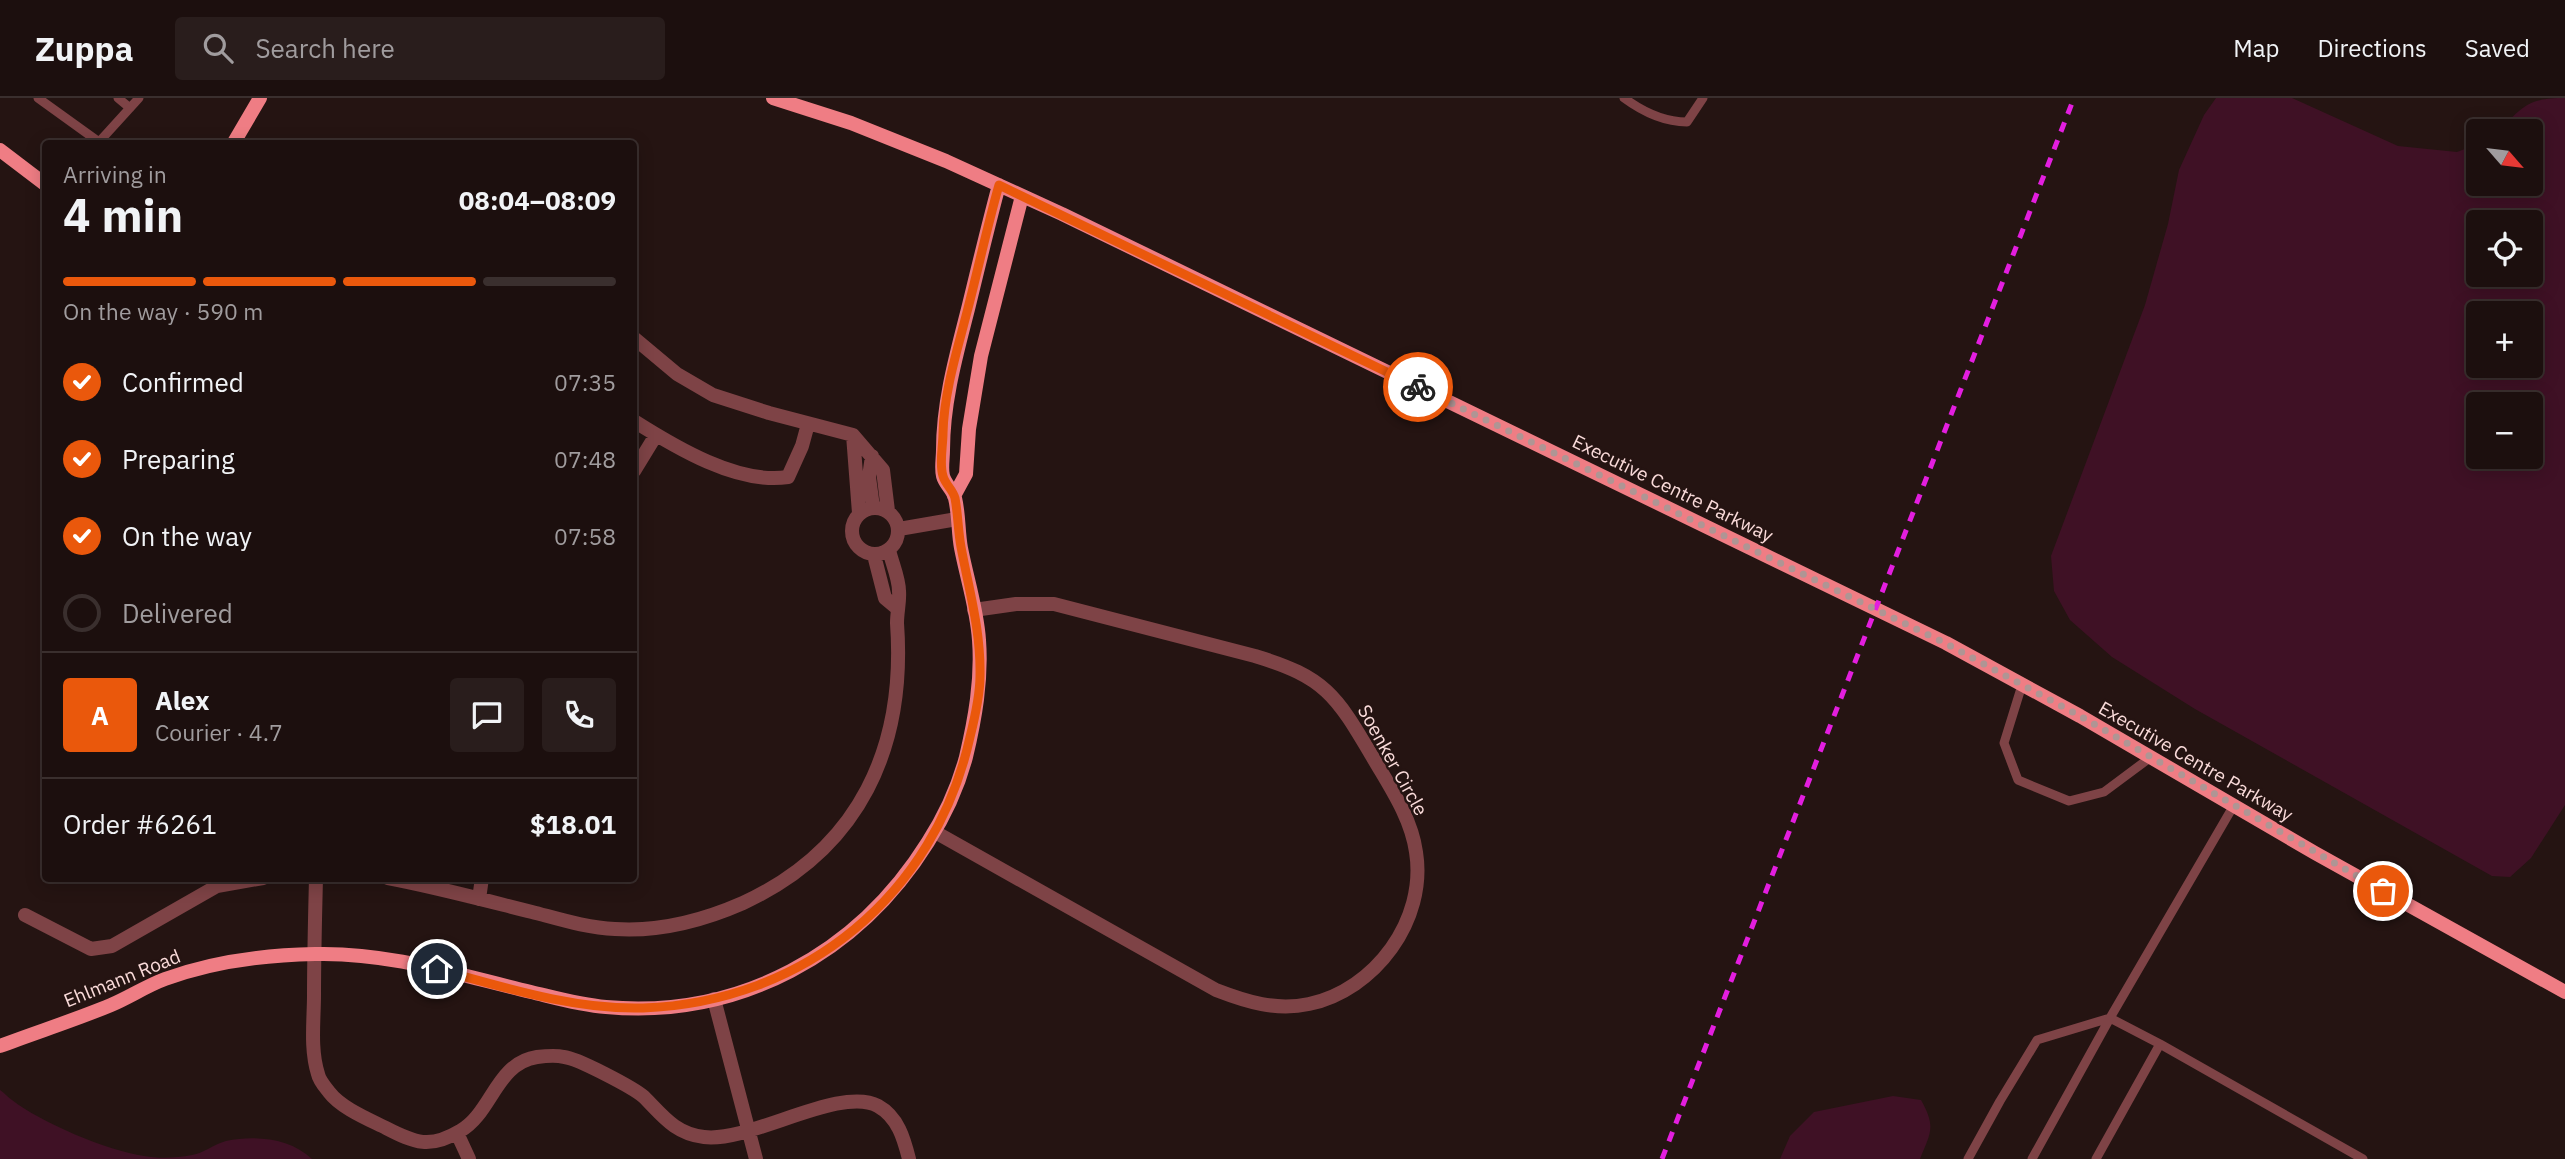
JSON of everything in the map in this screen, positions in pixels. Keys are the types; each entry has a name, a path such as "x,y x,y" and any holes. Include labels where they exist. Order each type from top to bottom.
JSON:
{"street":[{"path":"235,140 260,98"},
{"name":"Executive Centre Parkway","path":"773,98 851,123 999,185 1945,643 2565,992"},
{"path":"0,149 42,183"},
{"name":"Ehlmann Road","path":"0,1046 111,1005 162,980 212,965 255,957 366,955 410,962 570,1002 606,1007 673,1006 743,992 813,959 848,935 887,898 935,832 964,763 973,724 980,678 979,636 954,496 943,476 943,428 948,391 999,185"},
{"name":"Ehlmann Road","path":"954,496 966,474 969,429 981,356 1022,196"},
{"path":"637,341 677,374 713,395 853,435 872,456 883,470 888,511 899,529 889,550 874,555 859,549 854,542 852,527 866,510 872,456"},
{"path":"637,423 681,451 770,480 788,477 802,446 807,424"},
{"path":"637,466 656,435"},
{"path":"853,435 866,510"},
{"path":"866,510 888,511"},
{"path":"899,529 957,519"},
{"path":"415,882 569,921 613,929 662,928 713,916 764,893 804,867 840,831 866,795 884,750 895,706 900,659 897,608 900,592 889,550"},
{"path":"874,555 885,598 897,608"},
{"name":"Soenker Circle","path":"935,832 1216,990 1259,1005 1280,1007 1310,1004 1334,996 1362,980 1383,960 1396,941 1410,913 1416,888 1417,855 1402,808 1349,717 1330,692 1308,676 1255,656 1054,604 1016,604 974,610"},
{"path":"25,915 91,949 112,946 217,886 240,882"},
{"path":"316,882 313,1041 318,1075 330,1094 411,1141 430,1143 469,1126 480,1115 497,1084 509,1072 535,1057 550,1056 566,1057 642,1095 665,1121 703,1137 717,1137 749,1130 839,1104 858,1102 877,1105 896,1121 904,1137 909,1159"},
{"path":"479,899 481,882"},
{"path":"714,999 756,1159"},
{"path":"457,1133 469,1159"}],"lane":[{"path":"38,98 96,140"},
{"path":"118,98 130,108"},
{"path":"101,140 139,98"},
{"path":"1624,98 1640,110 1672,122 1686,122 1703,98"},
{"path":"2022,685 2004,743 2018,779 2069,801 2104,792 2151,757"},
{"path":"2032,1159 2110,1018 2234,805"},
{"path":"1968,1159 2037,1040 2110,1018 2363,1159"},
{"path":"2095,1159 2160,1044"}],"shaded area":[{"path":"2216,98 2292,98 2398,146 2457,152 2466,149 2466,196 2543,196 2543,119 2510,119 2534,102 2565,98 2565,805 2531,858 2510,877 2492,876 2195,709 2112,657 2070,620 2054,591 2051,556 2145,305 2168,224 2179,170 2204,115"},
{"path":"0,1090 24,1109 57,1126 129,1153 156,1158 180,1157 196,1154 226,1141 249,1138 283,1142 312,1159 0,1159"},
{"path":"1893,1096 1921,1100 1926,1109 1930,1130 1920,1159 1780,1159 1790,1136 1814,1112"}],"railway":[{"path":"1662,1159 2074,98"}],"way so far":[{"path":"1418,387 1945,643 2080,716 2383,891"}],"route":[{"path":"437,969 570,1002 606,1007 641,1008 704,1001 743,992 813,959 848,935 887,898 910,871 935,832 964,763 980,678 979,636 961,548 954,496 943,476 943,428 956,352 999,185 1418,387"}]}
